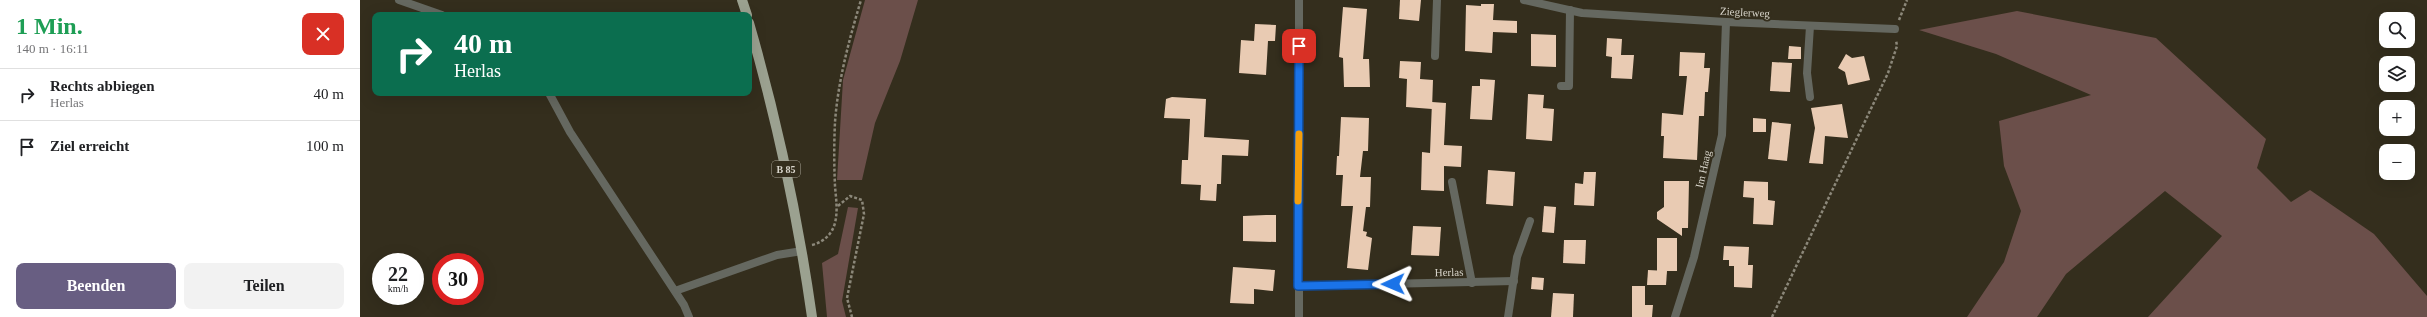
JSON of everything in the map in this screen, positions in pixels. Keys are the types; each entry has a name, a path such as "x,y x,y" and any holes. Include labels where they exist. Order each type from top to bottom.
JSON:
{"main road":[{"path":"742,0 745,12"},
{"name":"B 85","path":"752,33 771,97 802,248 812,317"}],"street":[{"path":"398,0 433,12"},
{"path":"1298,317 1299,0"},
{"path":"1435,56 1437,0"},
{"name":"Zieglerweg","path":"1524,0 1570,10 1726,22 1895,29"},
{"path":"1561,86 1569,86 1570,10"},
{"name":"Im Haag","path":"1675,317 1694,258 1722,135 1726,22"},
{"path":"1810,26 1807,73 1810,97"},
{"path":"551,96 570,132 675,291 689,317"},
{"name":"Herlas","path":"1298,286 1472,283 1452,182"},
{"path":"1508,317 1517,256 1530,221"},
{"path":"675,291 777,255 802,248"},
{"path":"1472,283 1514,281"}],"path":[{"path":"802,248 823,240 831,232 838,206 835,187 835,122 840,79 860,0"},
{"path":"1772,317 1888,73 1897,46 1895,29 1907,0"},
{"path":"838,206 850,196 862,200 864,214 847,298 852,317"}],"shaded area":[{"path":"865,0 918,0 900,61 875,123 862,180 837,180 843,80"},
{"path":"2017,11 2156,38 2266,139 2257,168 2291,202 2310,190 2374,234 2427,296 2427,317 2148,317 2222,236 2165,191 2066,274 2037,317 1967,317 2004,262 2021,211 2004,166 1999,121 2091,95 1996,54 1919,30"},
{"path":"848,207 858,208 842,301 846,317 827,317 822,263 838,254"}],"building":[{"path":"1400,0 1421,0 1419,21 1399,19"},
{"path":"1481,4 1494,4 1493,20 1517,21 1517,33 1493,32 1492,53 1465,51 1466,5 1481,6"},
{"path":"1343,7 1367,9 1363,59 1369,59 1370,87 1344,87 1343,58 1339,57"},
{"path":"1255,24 1276,25 1275,41 1268,41 1266,75 1239,73 1241,40 1254,41"},
{"path":"1531,34 1556,35 1556,67 1531,66"},
{"path":"1607,38 1622,39 1621,55 1634,55 1632,79 1611,78 1612,57 1606,56"},
{"path":"1789,46 1801,47 1801,59 1788,59"},
{"path":"1680,52 1705,53 1704,68 1710,68 1708,92 1705,92 1704,116 1699,116 1697,160 1663,158 1664,136 1661,136 1662,113 1683,115 1687,76 1679,76"},
{"path":"1846,54 1852,58 1864,56 1870,80 1848,85 1845,72 1838,68"},
{"path":"1400,61 1421,62 1420,79 1433,80 1432,109 1406,107 1407,79 1399,78"},
{"path":"1772,62 1792,63 1790,92 1770,91"},
{"path":"1480,79 1495,80 1492,120 1470,119 1472,86 1480,86"},
{"path":"1528,94 1544,95 1543,108 1554,109 1552,141 1526,139"},
{"path":"1172,97 1206,99 1204,137 1249,140 1248,156 1222,155 1221,184 1217,184 1216,201 1200,200 1201,185 1181,184 1182,160 1188,160 1190,119 1164,118 1166,99"},
{"path":"1432,102 1446,103 1444,145 1462,146 1461,167 1444,166 1444,191 1421,190 1422,152 1430,153"},
{"path":"1842,104 1848,138 1825,136 1823,164 1809,163 1815,128 1811,108"},
{"path":"1341,117 1369,118 1368,151 1363,151 1360,177 1371,177 1370,207 1366,207 1363,231 1367,232 1366,236 1372,238 1368,270 1347,268 1353,206 1341,206 1343,175 1336,175 1337,156 1339,156"},
{"path":"1753,118 1766,119 1766,132 1753,132"},
{"path":"1772,122 1791,124 1787,161 1768,159"},
{"path":"1488,170 1515,172 1513,206 1486,204"},
{"path":"1584,172 1596,172 1594,206 1574,205 1575,183 1583,184"},
{"path":"1664,181 1689,181 1688,228 1682,228 1682,236 1657,219 1657,212 1664,207"},
{"path":"1744,181 1768,182 1768,200 1775,201 1773,225 1753,224 1754,198 1743,197"},
{"path":"1544,206 1556,207 1554,233 1542,232"},
{"path":"1276,215 1276,242 1243,241 1243,216"},
{"path":"1413,226 1441,227 1439,256 1411,255"},
{"path":"1657,238 1677,238 1677,271 1657,271"},
{"path":"1564,240 1586,240 1585,264 1563,263"},
{"path":"1724,246 1749,247 1748,265 1753,265 1752,288 1734,287 1734,266 1729,266 1729,260 1723,260"},
{"path":"1233,267 1275,270 1273,291 1254,289 1254,304 1230,303"},
{"path":"1648,270 1667,271 1666,285 1647,285"},
{"path":"1532,277 1544,278 1543,290 1531,289"},
{"path":"1632,286 1645,286 1645,305 1653,305 1652,317 1632,317"},
{"path":"1553,293 1574,294 1573,317 1551,317"}],"slow traffic":[{"path":"1298,201 1299,134"}],"route":[{"path":"1299,46 1298,286 1393,284"}]}
